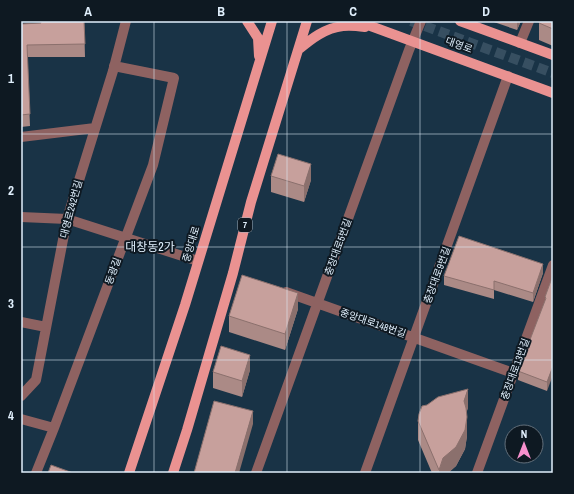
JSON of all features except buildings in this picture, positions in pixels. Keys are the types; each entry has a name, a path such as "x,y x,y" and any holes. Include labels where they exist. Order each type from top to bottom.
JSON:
{"main road":[{"path":"247,21 258,38 260,61"},
{"name":"중앙대로","path":"129,473 198,261 272,21"},
{"name":"7","path":"173,473 237,275 250,202 307,21"},
{"name":"대영로","path":"357,21 553,93"},
{"path":"460,21 553,55"},
{"path":"298,50 311,39 323,32 342,26 372,27"}],"street":[{"name":"대영로242번길","path":"21,396 36,380 67,220 114,66 126,21"},
{"name":"충장대로5번길","path":"256,473 421,21"},
{"path":"520,43 529,21"},
{"name":"동광길","path":"36,473 153,165 174,78 114,66"},
{"name":"충장대로9번길","path":"365,473 508,76"},
{"path":"21,138 94,128"},
{"path":"21,217 67,220 198,261"},
{"name":"충장대로13번길","path":"477,473 553,265"},
{"name":"중앙대로148번길","path":"275,288 513,372"},
{"path":"21,322 46,327"},
{"path":"21,419 54,428"}],"tunnel":[{"path":"411,21 553,73"}],"district":[{"name":"대창동2가","path":"150,247"}]}
